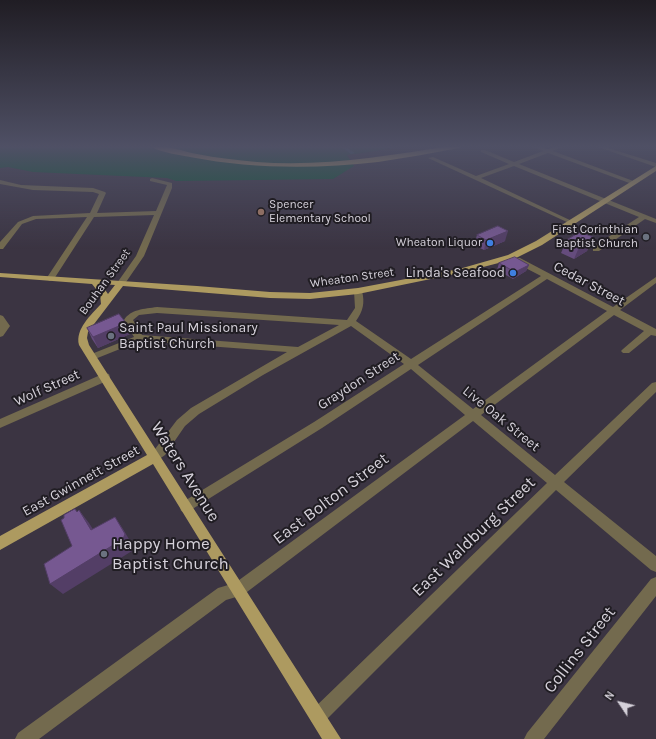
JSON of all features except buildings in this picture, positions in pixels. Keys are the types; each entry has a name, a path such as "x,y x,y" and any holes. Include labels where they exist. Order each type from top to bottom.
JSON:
{"main road":[{"name":"Wheaton Street","path":"0,275 297,296 321,296 358,291 460,271 511,257 533,246 638,180"},
{"path":"94,282 104,294 105,304"},
{"name":"Bouhan Street","path":"84,345 82,338 84,331 121,283"},
{"name":"Waters Avenue","path":"84,345 332,739"},
{"name":"East Gwinnett Street","path":"0,543 155,457"}],"street":[{"name":"Bouhan Street","path":"121,283 140,256 170,184 154,180"},
{"path":"481,180 571,222"},
{"path":"554,180 656,221"},
{"path":"627,180 634,183"},
{"path":"0,182 8,184 100,191 103,193 103,196 92,214 50,279"},
{"path":"0,191 8,184"},
{"path":"0,247 20,223 35,217 159,213"},
{"path":"596,249 644,217"},
{"name":"Cedar Street","path":"511,257 653,332"},
{"name":"Graydon Street","path":"186,507 547,276"},
{"name":"East Bolton Street","path":"24,739 223,593 238,590 656,279"},
{"path":"138,338 128,320 131,316 137,313 157,310 234,314 349,323 360,309 361,303 358,291"},
{"path":"0,334 2,321"},
{"name":"Live Oak Street","path":"349,323 411,364 656,565"},
{"name":"East Gwinnett Street","path":"155,457 161,452 181,423 195,411 259,372 349,323"},
{"path":"626,351 653,332"},
{"path":"92,357 138,338 298,350"},
{"name":"Wolf Street","path":"0,424 105,377"},
{"name":"East Waldburg Street","path":"318,716 656,386"},
{"name":"Collins Street","path":"533,739 656,584"}],"green space":[{"path":"174,180 216,180 176,181"}],"place":[{"name":"Spencer Elementary School","path":"261,212"},
{"name":"First Corinthian Baptist Church","path":"646,237"},
{"name":"Wheaton Liquor","path":"490,243"},
{"name":"Linda's Seafood","path":"513,273"},
{"name":"Saint Paul Missionary Baptist Church","path":"111,336"},
{"name":"Happy Home Baptist Church","path":"104,554"}]}
